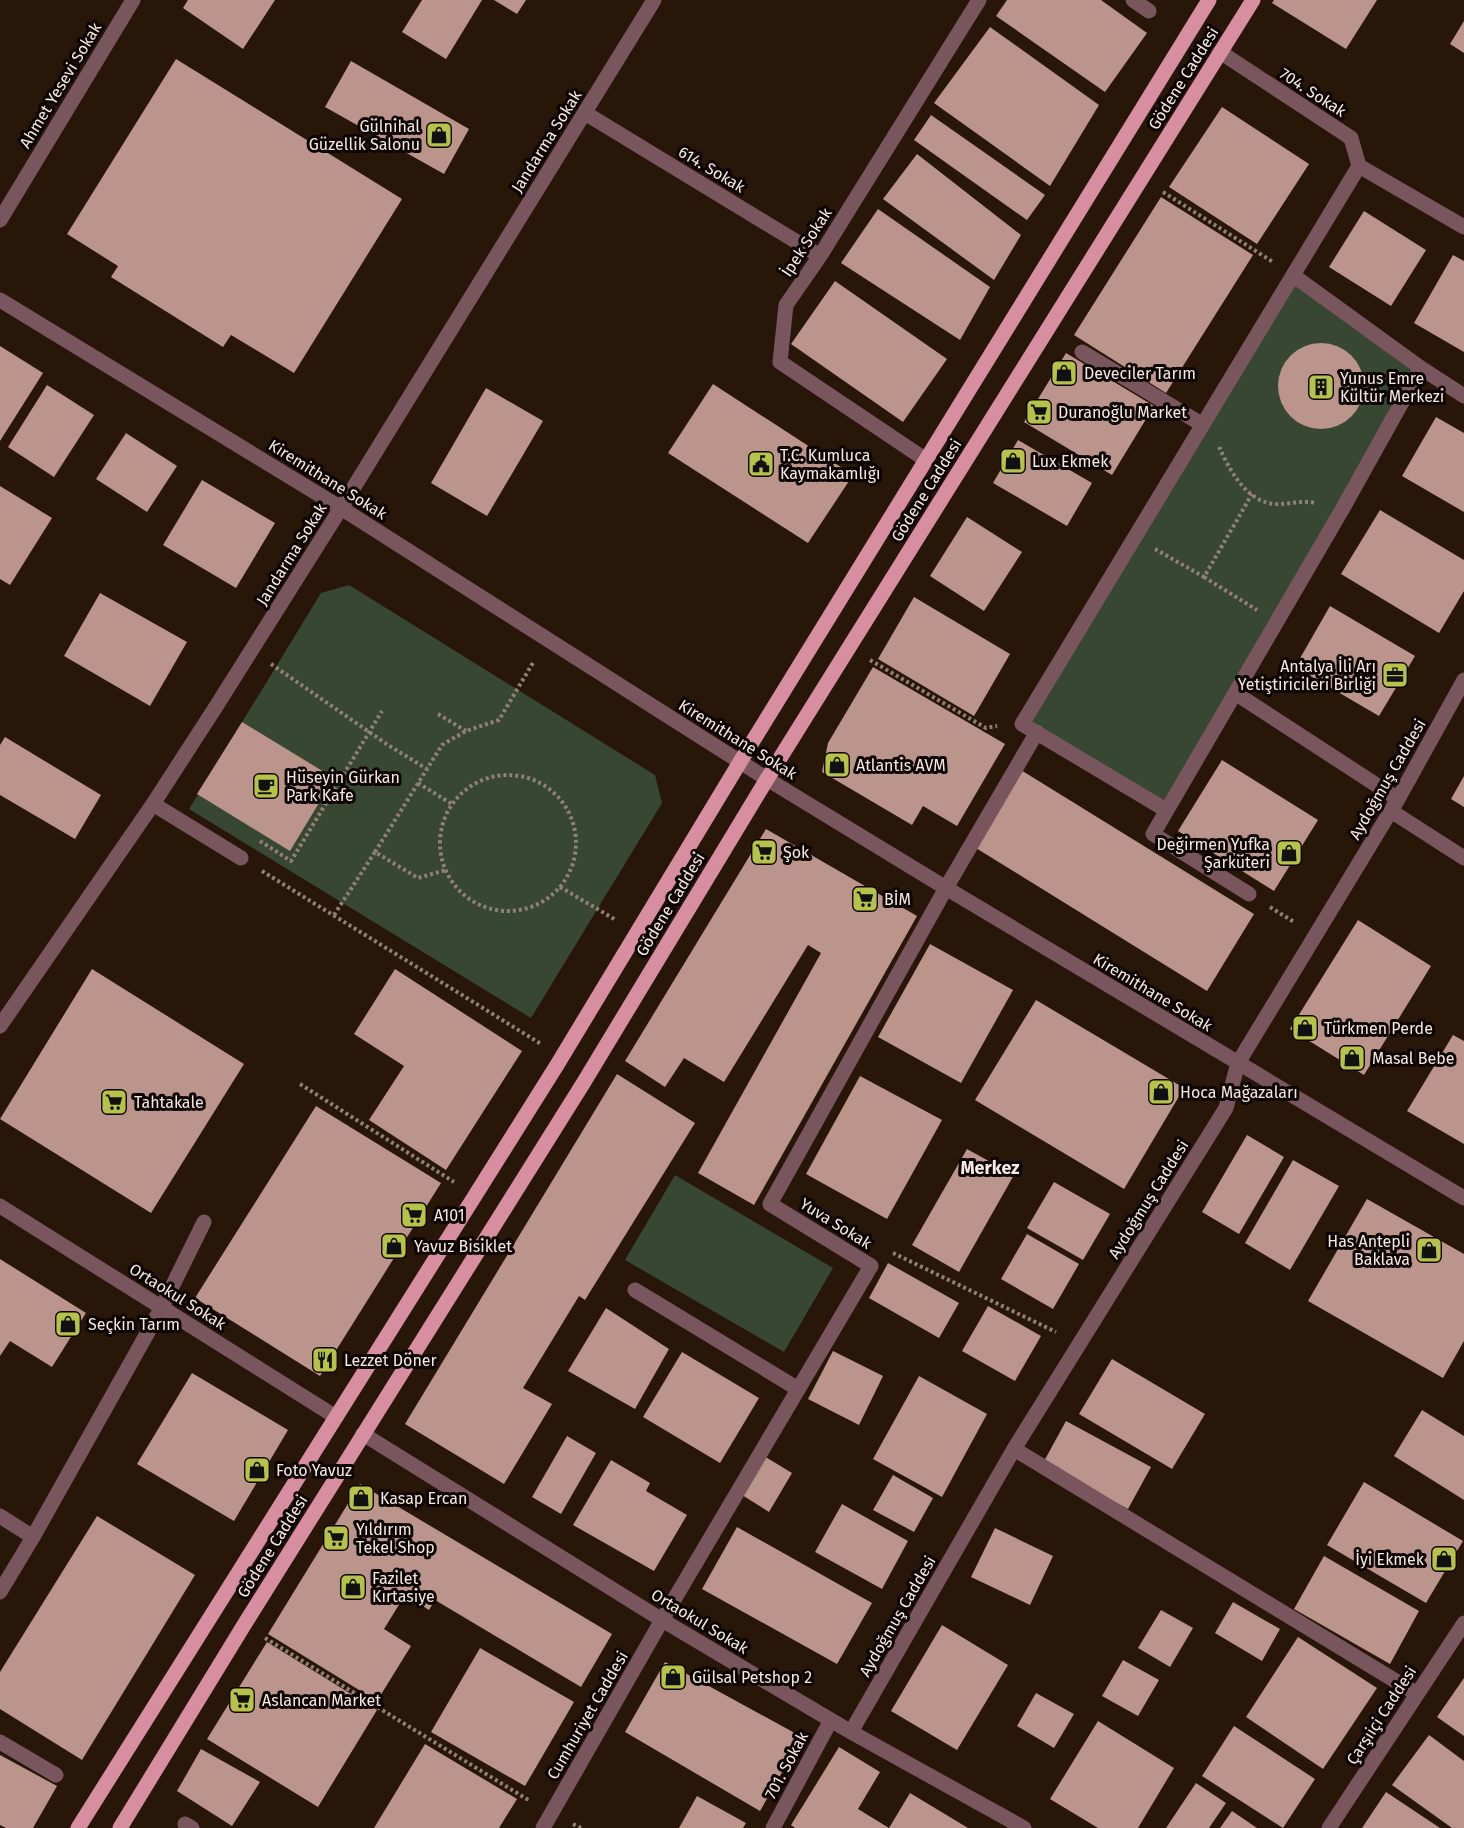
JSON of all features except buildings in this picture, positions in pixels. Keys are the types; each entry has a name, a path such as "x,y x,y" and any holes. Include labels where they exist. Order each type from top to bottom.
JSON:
{"main road":[{"name":"Gödene Caddesi","path":"78,1828 562,1057 1209,0"},
{"name":"Gödene Caddesi","path":"120,1828 244,1625 584,1082 767,778 1253,0"}],"street":[{"name":"Ahmet Yesevi Sokak","path":"0,220 133,0"},
{"name":"Jandarma Sokak","path":"0,1026 153,804 252,651 654,0"},
{"name":"İpek Sokak","path":"926,460 780,362 786,305 820,256 979,0"},
{"path":"1133,0 1149,11"},
{"name":"704. Sokak","path":"1220,52 1351,138 1359,166"},
{"name":"614. Sokak","path":"585,113 820,256"},
{"path":"1166,810 1022,724 1359,166 1464,227"},
{"path":"1294,276 1421,368 1464,396"},
{"name":"Kiremithane Sokak","path":"0,300 341,508 741,762 946,888 1464,1198"},
{"path":"1082,352 1203,425"},
{"path":"1249,894 1153,834 1421,368"},
{"name":"Aydoğmuş Caddesi","path":"851,1732 1014,1449 1226,1108 1238,1064 1394,805 1464,680"},
{"path":"1234,693 1394,805 1464,858"},
{"path":"946,888 1037,732"},
{"path":"153,804 241,858"},
{"name":"Yuva Sokak","path":"662,1620 871,1266 770,1204 946,888"},
{"name":"Ortaokul Sokak","path":"0,1206 162,1306 336,1418"},
{"path":"0,1592 162,1306 204,1222"},
{"path":"635,1290 798,1389"},
{"name":"Ortaokul Sokak","path":"363,1434 662,1620 851,1732 1024,1828"},
{"path":"1014,1449 1417,1694"},
{"path":"0,1516 33,1537"},
{"name":"Cumhuriyet Caddesi","path":"543,1828 662,1620"},
{"name":"Çarşıiçi Caddesi","path":"1329,1828 1464,1623"},
{"name":"701. Sokak","path":"773,1828 831,1720"},
{"path":"0,1742 56,1775"}],"path":[{"path":"1141,178 1294,276"},
{"path":"1203,425 1219,447 1238,482 1252,494 1273,504 1302,501 1342,508"},
{"path":"1204,577 1252,494"},
{"path":"1135,537 1276,622"},
{"path":"334,915 442,746 466,731 499,720 548,639"},
{"path":"848,648 986,728 1022,724"},
{"path":"252,651 427,769"},
{"path":"382,711 291,861 255,837 241,858 562,1057"},
{"path":"438,714 466,731"},
{"path":"516,775 538,782 557,795 570,814 576,837 575,860 566,881 549,898 529,908 507,911 485,908 466,897 451,881 446,870 442,861 439,840 444,818 452,804 471,785 493,776 516,775"},
{"path":"418,783 452,804"},
{"path":"375,852 418,878 446,870"},
{"path":"560,887 637,932"},
{"path":"1249,894 1316,935"},
{"path":"300,1084 475,1195"},
{"path":"871,1266 882,1247 1080,1344"},
{"path":"244,1625 552,1814"}],"green space":[{"path":"1294,276 1421,368 1166,810 1022,724"},
{"path":"349,585 655,775 662,803 531,1018 189,809 321,593"},
{"path":"675,1175 833,1268 784,1352 625,1260"}],"place":[{"name":"Gülnihal Güzellik Salonu","path":"439,135"},
{"name":"Deveciler Tarım","path":"1064,373"},
{"name":"Yunus Emre Kültür Merkezi","path":"1321,387"},
{"name":"Duranoğlu Market","path":"1039,412"},
{"name":"Lux Ekmek","path":"1013,461"},
{"name":"T.C. Kumluca Kaymakamlığı","path":"761,464"},
{"name":"Antalya İli Arı Yetiştiricileri Birliği","path":"1395,675"},
{"name":"Atlantis AVM","path":"837,765"},
{"name":"Hüseyin Gürkan Park Kafe","path":"266,786"},
{"name":"Şok","path":"764,852"},
{"name":"Değirmen Yufka Şarküteri","path":"1289,853"},
{"name":"BİM","path":"865,899"},
{"name":"Türkmen Perde","path":"1305,1028"},
{"name":"Masal Bebe","path":"1352,1058"},
{"name":"Hoca Mağazaları","path":"1161,1092"},
{"name":"Tahtakale","path":"114,1102"},
{"name":"A101","path":"414,1215"},
{"name":"Yavuz Bisiklet","path":"394,1246"},
{"name":"Has Antepli Baklava","path":"1429,1250"},
{"name":"Seçkin Tarım","path":"68,1324"},
{"name":"Lezzet Döner","path":"325,1360"},
{"name":"Foto Yavuz","path":"257,1470"},
{"name":"Kasap Ercan","path":"361,1498"},
{"name":"Yıldırım Tekel Shop","path":"336,1538"},
{"name":"İyi Ekmek","path":"1444,1559"},
{"name":"Fazilet Kırtasiye","path":"353,1587"},
{"name":"Gülsal Petshop 2","path":"673,1677"},
{"name":"Aslancan Market","path":"242,1700"}],"district":[{"name":"Merkez","path":"990,1168"}]}
